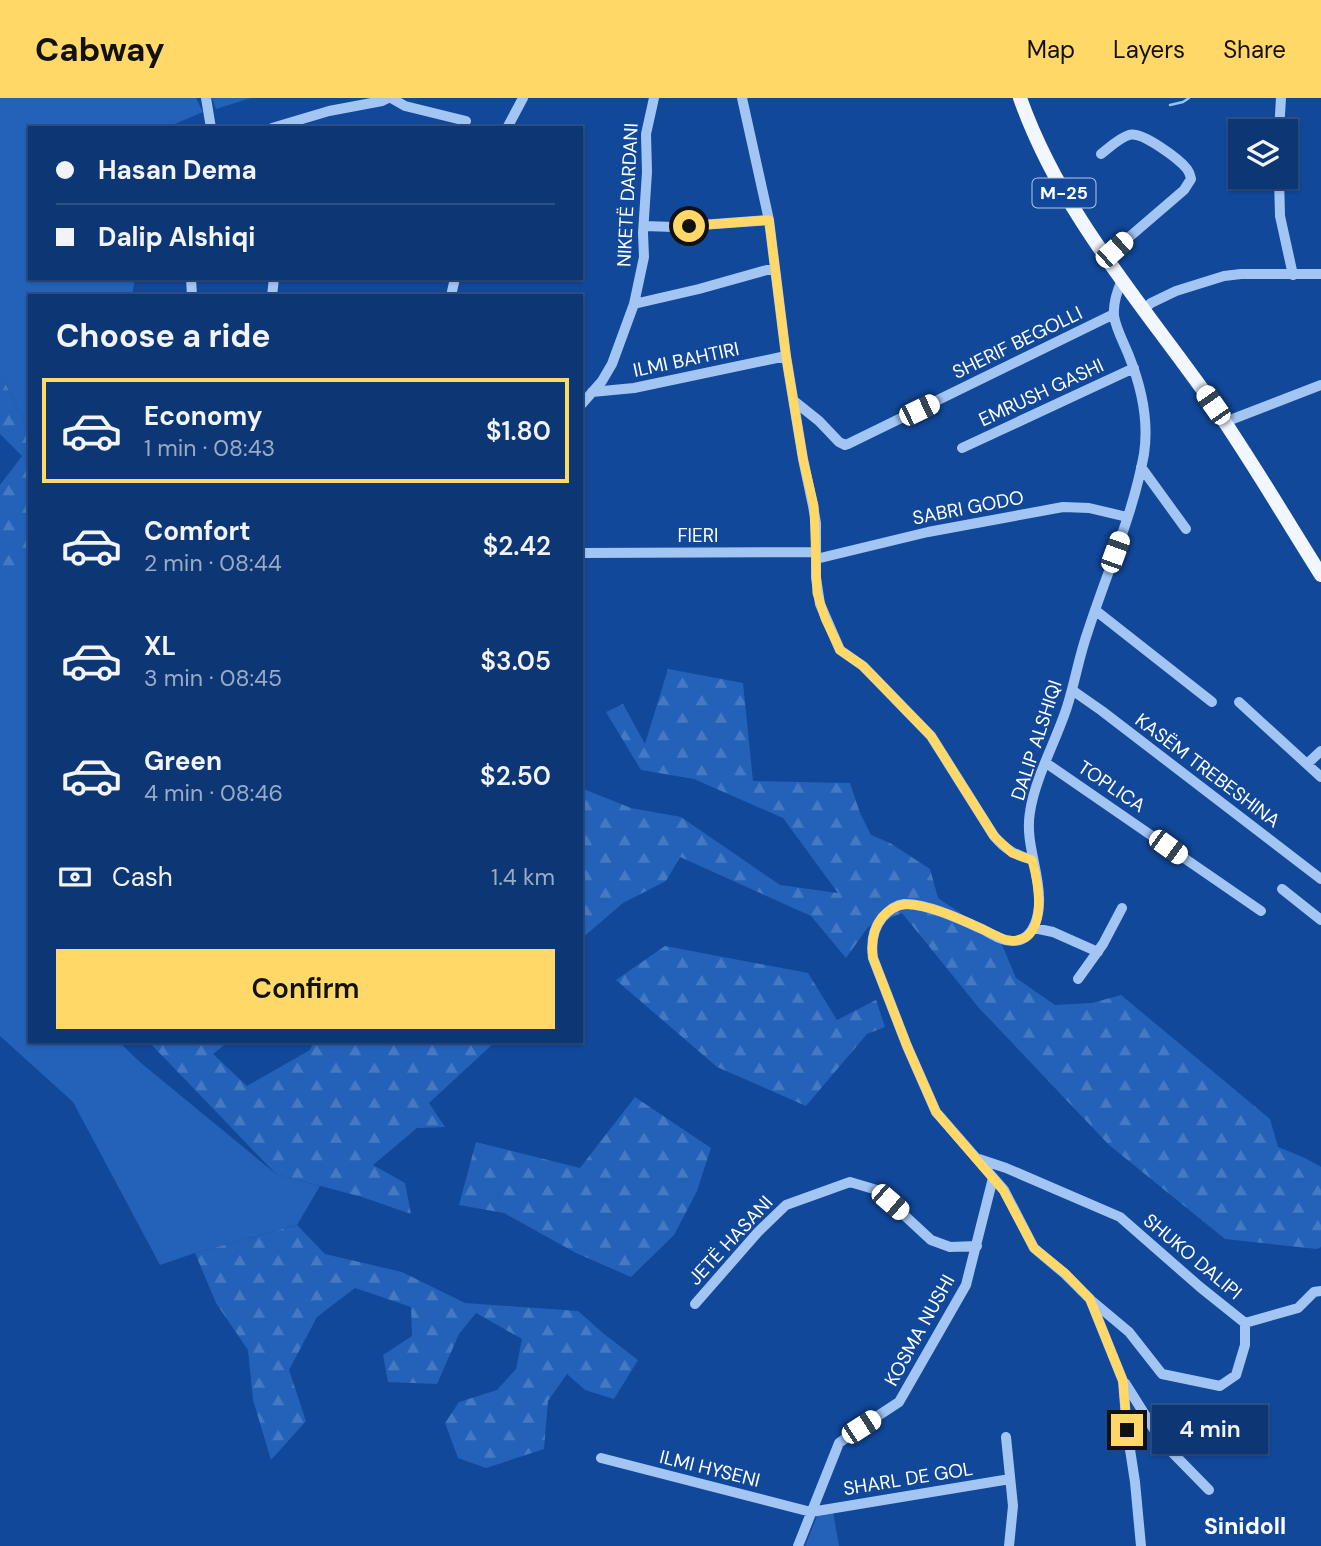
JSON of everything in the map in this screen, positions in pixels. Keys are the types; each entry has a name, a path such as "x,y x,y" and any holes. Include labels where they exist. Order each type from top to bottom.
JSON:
{"main road":[{"name":"M-25","path":"1020,98 1033,132 1070,204 1225,422 1321,575"}],"street":[{"path":"206,98 211,126"},
{"path":"279,126 329,111 392,98 405,106 466,121"},
{"path":"508,126 523,98"},
{"name":"NIKETË DARDANI","path":"583,403 602,381 612,364 634,304 644,257 646,134 654,98"},
{"path":"742,98 769,220 786,356 803,459 814,506 820,604 840,650 863,666 931,736 1002,845 1012,853 1032,860"},
{"path":"1280,119 1281,98"},
{"path":"1101,154 1126,136 1135,134 1170,154 1189,171 1191,179 1184,190 1106,257"},
{"path":"1279,189 1280,216 1293,275"},
{"path":"643,226 674,227 769,220"},
{"path":"634,304 774,268"},
{"path":"1144,309 1176,291 1224,276 1321,274"},
{"path":"1114,314 1117,292 1122,280"},
{"name":"DALIP ALSHIQI","path":"1034,928 1040,897 1028,827 1030,810 1068,705 1083,644 1128,517 1144,450 1142,399 1134,368 1114,314"},
{"name":"SHERIF BEGOLLI","path":"794,401 839,442 848,444 1114,314"},
{"name":"ILMI BAHTIRI","path":"592,392 634,388 786,356"},
{"name":"EMRUSH GASHI","path":"962,448 1134,368"},
{"path":"1225,422 1321,385"},
{"path":"1141,467 1185,529"},
{"name":"SABRI GODO","path":"816,555 1063,508 1088,508 1128,517"},
{"name":"FIERI","path":"583,553 816,555"},
{"path":"1095,610 1212,702"},
{"name":"KASËM TREBESHINA","path":"1072,690 1321,880"},
{"path":"1239,702 1321,777"},
{"path":"1307,764 1321,751"},
{"name":"TOPLICA","path":"1045,763 1261,911"},
{"path":"1282,889 1321,920"},
{"path":"1098,952 1053,932 1034,928 1022,939 1015,942 1006,940 957,918 903,904 894,907 879,921 871,945 873,958 907,1046 936,1112 1003,1190 1034,1248 1065,1273 1090,1299 1123,1381 1162,1442 1209,1490"},
{"path":"1078,979 1098,952 1122,908"},
{"name":"SHUKO DALIPI","path":"976,1158 1006,1168 1120,1217 1245,1323 1245,1345 1236,1375 1220,1386 1162,1374 1129,1332 1090,1299"},
{"name":"KOSMA NUSHI","path":"798,1546 839,1443 899,1402 966,1285 993,1178"},
{"name":"JETË HASANI","path":"695,1304 758,1232 786,1205 850,1182 877,1190 931,1240 950,1247 977,1246"},
{"path":"1245,1323 1298,1308 1314,1293 1321,1291"},
{"path":"1123,1381 1141,1546"},
{"path":"1006,1437 1013,1506 1009,1546"},
{"name":"ILMI HYSENI","path":"601,1458 811,1512"},
{"name":"SHARL DE GOL","path":"811,1512 1010,1479"}],"green space":[{"path":"0,98 196,98 203,112 170,126 28,126 28,280 135,280 132,294 28,294 28,429 4,381 0,380"},
{"path":"212,98 251,98 216,109"},
{"path":"0,380 4,381 28,429 28,568 2,576 0,485 22,456 0,434"},
{"path":"28,568 28,1043 120,1043 276,1174 320,1186 297,1225 160,1265 73,1102 0,1036 0,573 2,575"},
{"path":"668,669 743,683 753,781 850,783 871,835 890,843 930,869 938,898 1000,940 1016,978 1055,1005 1092,1003 1121,995 1270,1119 1278,1147 1321,1167 1321,1247 1317,1249 1225,1239 1109,1145 979,1008 902,913 868,927 846,958 811,916 680,857 666,881 623,903 583,937 583,789 631,808 681,817 780,885 838,893 783,818 694,779 641,770 606,712 623,704 645,744"},
{"path":"665,946 808,973 837,1020 876,1000 885,1027 867,1034 806,1106 717,1067 616,980"},
{"path":"150,1043 227,1043 213,1054 247,1086 310,1050 313,1043 494,1043 429,1103 445,1127 417,1128 373,1165 405,1183 411,1214 362,1197 276,1174"},
{"path":"635,1097 711,1148 697,1191 674,1235 631,1277 576,1253 504,1213 459,1205 476,1142 580,1168"},
{"path":"297,1225 325,1254 402,1272 465,1303 578,1311 638,1360 614,1399 585,1390 567,1374 548,1401 544,1449 486,1468 458,1458 445,1423 459,1402 497,1390 516,1369 522,1339 476,1313 459,1334 437,1384 388,1382 383,1355 412,1336 411,1307 355,1288 317,1317 289,1370 306,1421 271,1460 253,1400 248,1350 216,1303 195,1253"},
{"path":"833,1511 839,1546 805,1546 818,1514"}],"waterway":[{"path":"1170,105 1189,98"}],"district":[{"name":"Sinidoll","path":"1245,1526"}],"route":[{"path":"689,226 769,220 786,356 803,459 814,506 817,593 825,618 840,650 863,666 931,736 994,836 1012,853 1032,860 1038,879 1038,913 1034,928 1022,939 1015,942 1006,940 957,918 903,904 894,907 879,921 871,945 873,958 936,1112 1003,1190 1034,1248 1065,1273 1090,1299 1123,1381 1127,1430"}]}
